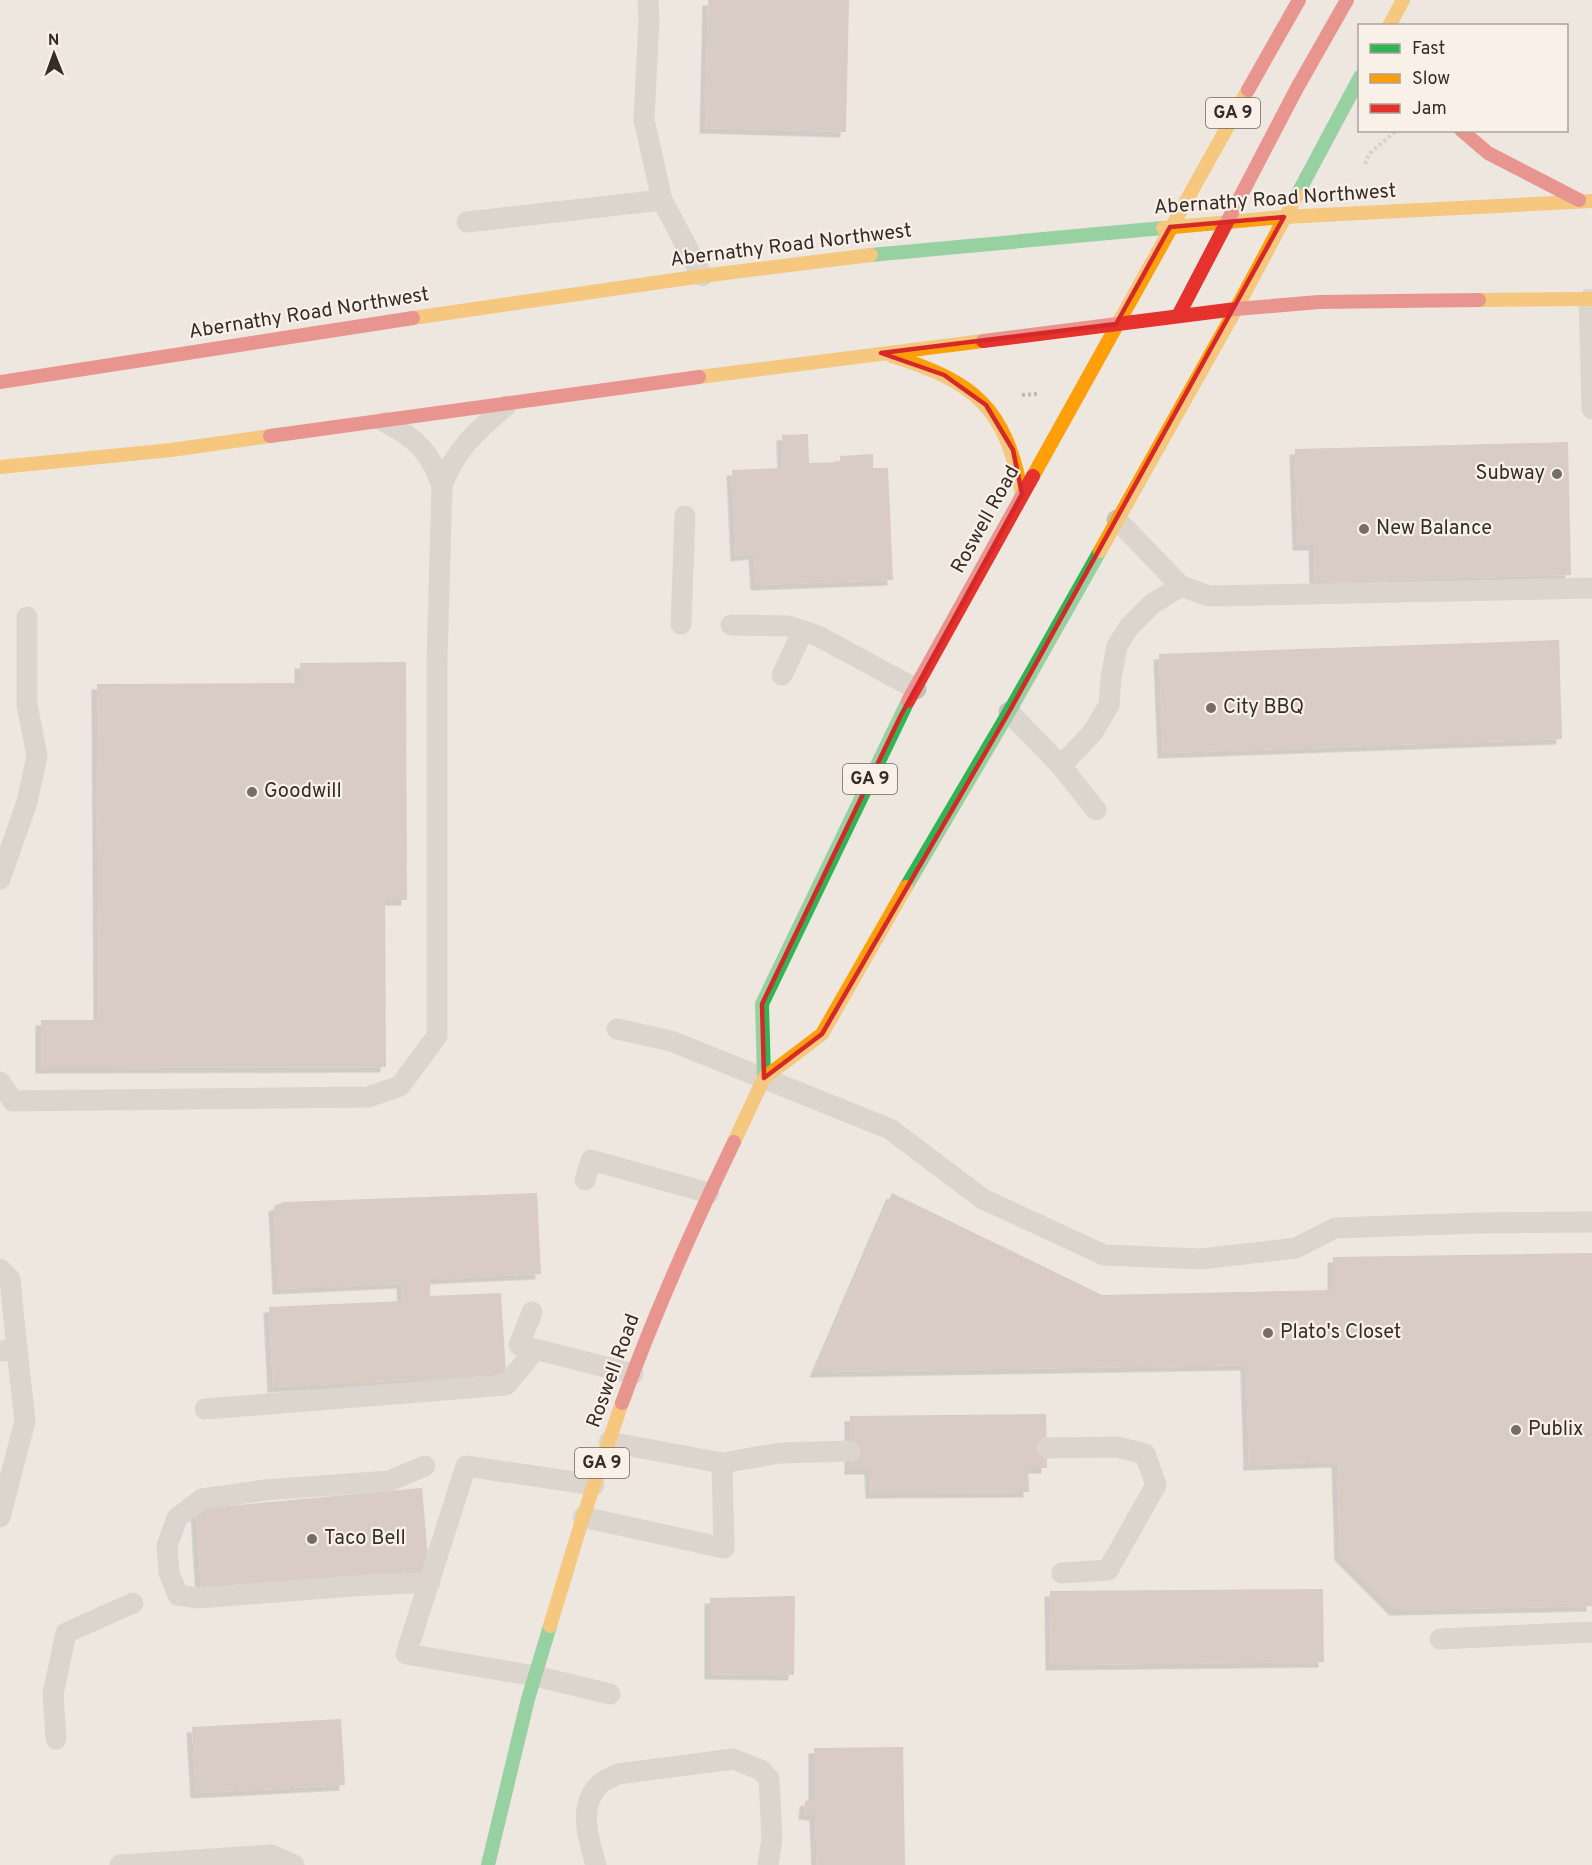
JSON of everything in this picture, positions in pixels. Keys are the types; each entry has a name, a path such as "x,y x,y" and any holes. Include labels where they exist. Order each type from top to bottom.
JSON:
{"main road":[{"name":"Roswell Road","path":"488,1865 535,1676 583,1517 644,1341 709,1193 764,1078 762,1004 851,817 916,689 1116,324 1299,0"},
{"path":"1178,316 1297,88 1347,0"},
{"path":"1391,24 1409,3"},
{"name":"Roswell Road","path":"764,1078 822,1034 1009,712 1236,309 1358,79"},
{"path":"1463,132 1488,153 1521,172 1588,201"},
{"name":"Abernathy Road Northwest","path":"0,382 702,276 860,256 1284,217 1588,201"},
{"path":"0,467 171,450 881,353 1236,309 1319,302 1590,299"},
{"path":"881,353 920,364 944,375 964,386 986,405 1004,429 1013,450 1022,494"}],"lane":[{"path":"648,0 644,120 662,200 702,276"},
{"path":"467,222 662,200"},
{"path":"1590,299 1592,409"},
{"path":"442,486 459,452 479,428 509,404"},
{"path":"0,1082 13,1101 368,1097 400,1086 437,1036 437,660 442,486 437,470 428,454 402,431 385,422"},
{"path":"681,624 685,516"},
{"path":"1117,520 1181,586 1209,596 1592,588"},
{"path":"1061,766 1093,732 1110,705 1116,646 1129,627 1152,604 1181,586"},
{"path":"0,879 27,802 37,756 27,705 27,617"},
{"path":"731,625 788,626 818,636 916,689"},
{"path":"782,675 803,631"},
{"path":"1009,712 1061,766 1096,810"},
{"path":"617,1029 671,1041 890,1129 983,1200 1104,1255 1201,1258 1296,1248 1335,1228 1592,1222"},
{"path":"585,1180 591,1160 709,1193"},
{"path":"0,1269 10,1279 8,1351 26,1421 0,1517"},
{"path":"532,1312 519,1345 633,1374"},
{"path":"205,1409 506,1385 535,1350"},
{"path":"609,1442 722,1463 780,1453 850,1451"},
{"path":"1047,1448 1117,1447 1145,1454 1156,1485 1108,1570 1062,1573"},
{"path":"583,1517 724,1548 722,1463"},
{"path":"425,1466 389,1481 265,1490 202,1499 177,1518 167,1546 169,1573 178,1595 199,1598 430,1582"},
{"path":"594,1485 466,1466 406,1654 535,1676 610,1694"},
{"path":"56,1739 53,1694 66,1633 133,1603"},
{"path":"1440,1639 1592,1632"},
{"path":"596,1865 588,1837 586,1816 591,1797 602,1783 618,1774 733,1759 761,1770 769,1779 772,1838 768,1865"},
{"path":"120,1865 271,1855 294,1865"}],"path":[{"path":"1365,164 1369,154 1395,132"},
{"path":"1363,153 1369,154"},
{"path":"1012,396 1041,394"}],"highlighted area":[{"path":"1284,217 1009,712 822,1034 764,1078 762,1004 901,715 1022,494 1013,450 986,405 944,375 881,353 1116,324 1170,227"}],"building":[{"path":"708,0 849,0 846,132 705,128"},
{"path":"808,434 809,463 840,462 840,456 873,454 873,468 888,468 893,580 756,585 754,554 736,556 732,470 783,468 782,435"},
{"path":"1568,442 1571,575 1315,582 1314,545 1298,545 1295,449"},
{"path":"1559,640 1562,739 1163,753 1159,654"},
{"name":"Goodwill","path":"406,662 407,900 385,900 386,1067 41,1068 41,1020 99,1020 97,684 300,683 300,663"},
{"path":"537,1193 541,1274 430,1279 430,1296 501,1293 506,1375 273,1387 269,1307 403,1301 402,1283 278,1289 274,1206 284,1202"},
{"path":"892,1193 1102,1295 1333,1290 1333,1257 1592,1253 1592,1606 1395,1610 1340,1555 1337,1462 1249,1465 1246,1365 815,1372"},
{"path":"1046,1414 1047,1468 1028,1468 1029,1492 871,1493 870,1469 850,1469 850,1416"},
{"name":"Taco Bell","path":"422,1488 429,1569 201,1590 196,1509"},
{"path":"1323,1589 1324,1662 1051,1665 1050,1591"},
{"path":"795,1596 794,1675 710,1674 710,1598"},
{"path":"341,1719 345,1785 196,1793 192,1727"},
{"path":"903,1747 905,1865 817,1865 815,1815 804,1814 805,1801 814,1799 814,1748"}],"traffic: fast":[{"path":"1297,195 1358,81"},
{"path":"871,255 1163,228"},
{"path":"906,887 1100,551"},
{"path":"764,1078 762,1004 908,701"},
{"path":"488,1865 528,1699 550,1626"}],"traffic: slow":[{"path":"1390,24 1403,0"},
{"path":"1033,476 1248,90"},
{"path":"1100,551 1236,309 1297,195"},
{"path":"1163,228 1284,217 1592,201"},
{"path":"413,318 702,276 871,255"},
{"path":"1479,300 1592,299"},
{"path":"699,377 983,341"},
{"path":"892,356 945,376 982,402 1006,439 1022,494"},
{"path":"0,467 171,450 270,436"},
{"path":"734,1142 764,1078 822,1034 906,887"},
{"path":"550,1626 583,1517 622,1403"}],"traffic: jam":[{"path":"1248,90 1299,0"},
{"path":"1178,316 1297,88 1347,0"},
{"path":"1463,132 1488,153 1579,200"},
{"path":"983,341 1236,309 1319,302 1479,300"},
{"path":"0,382 413,318"},
{"path":"270,436 699,377"},
{"path":"908,701 1033,476"},
{"path":"622,1403 675,1271 734,1142"}],"place":[{"name":"Subway","path":"1557,474"},
{"name":"New Balance","path":"1364,529"},
{"name":"City BBQ","path":"1211,708"},
{"name":"Goodwill","path":"252,792"},
{"name":"Plato's Closet","path":"1268,1333"},
{"name":"Publix","path":"1516,1430"},
{"name":"Taco Bell","path":"312,1539"}]}
